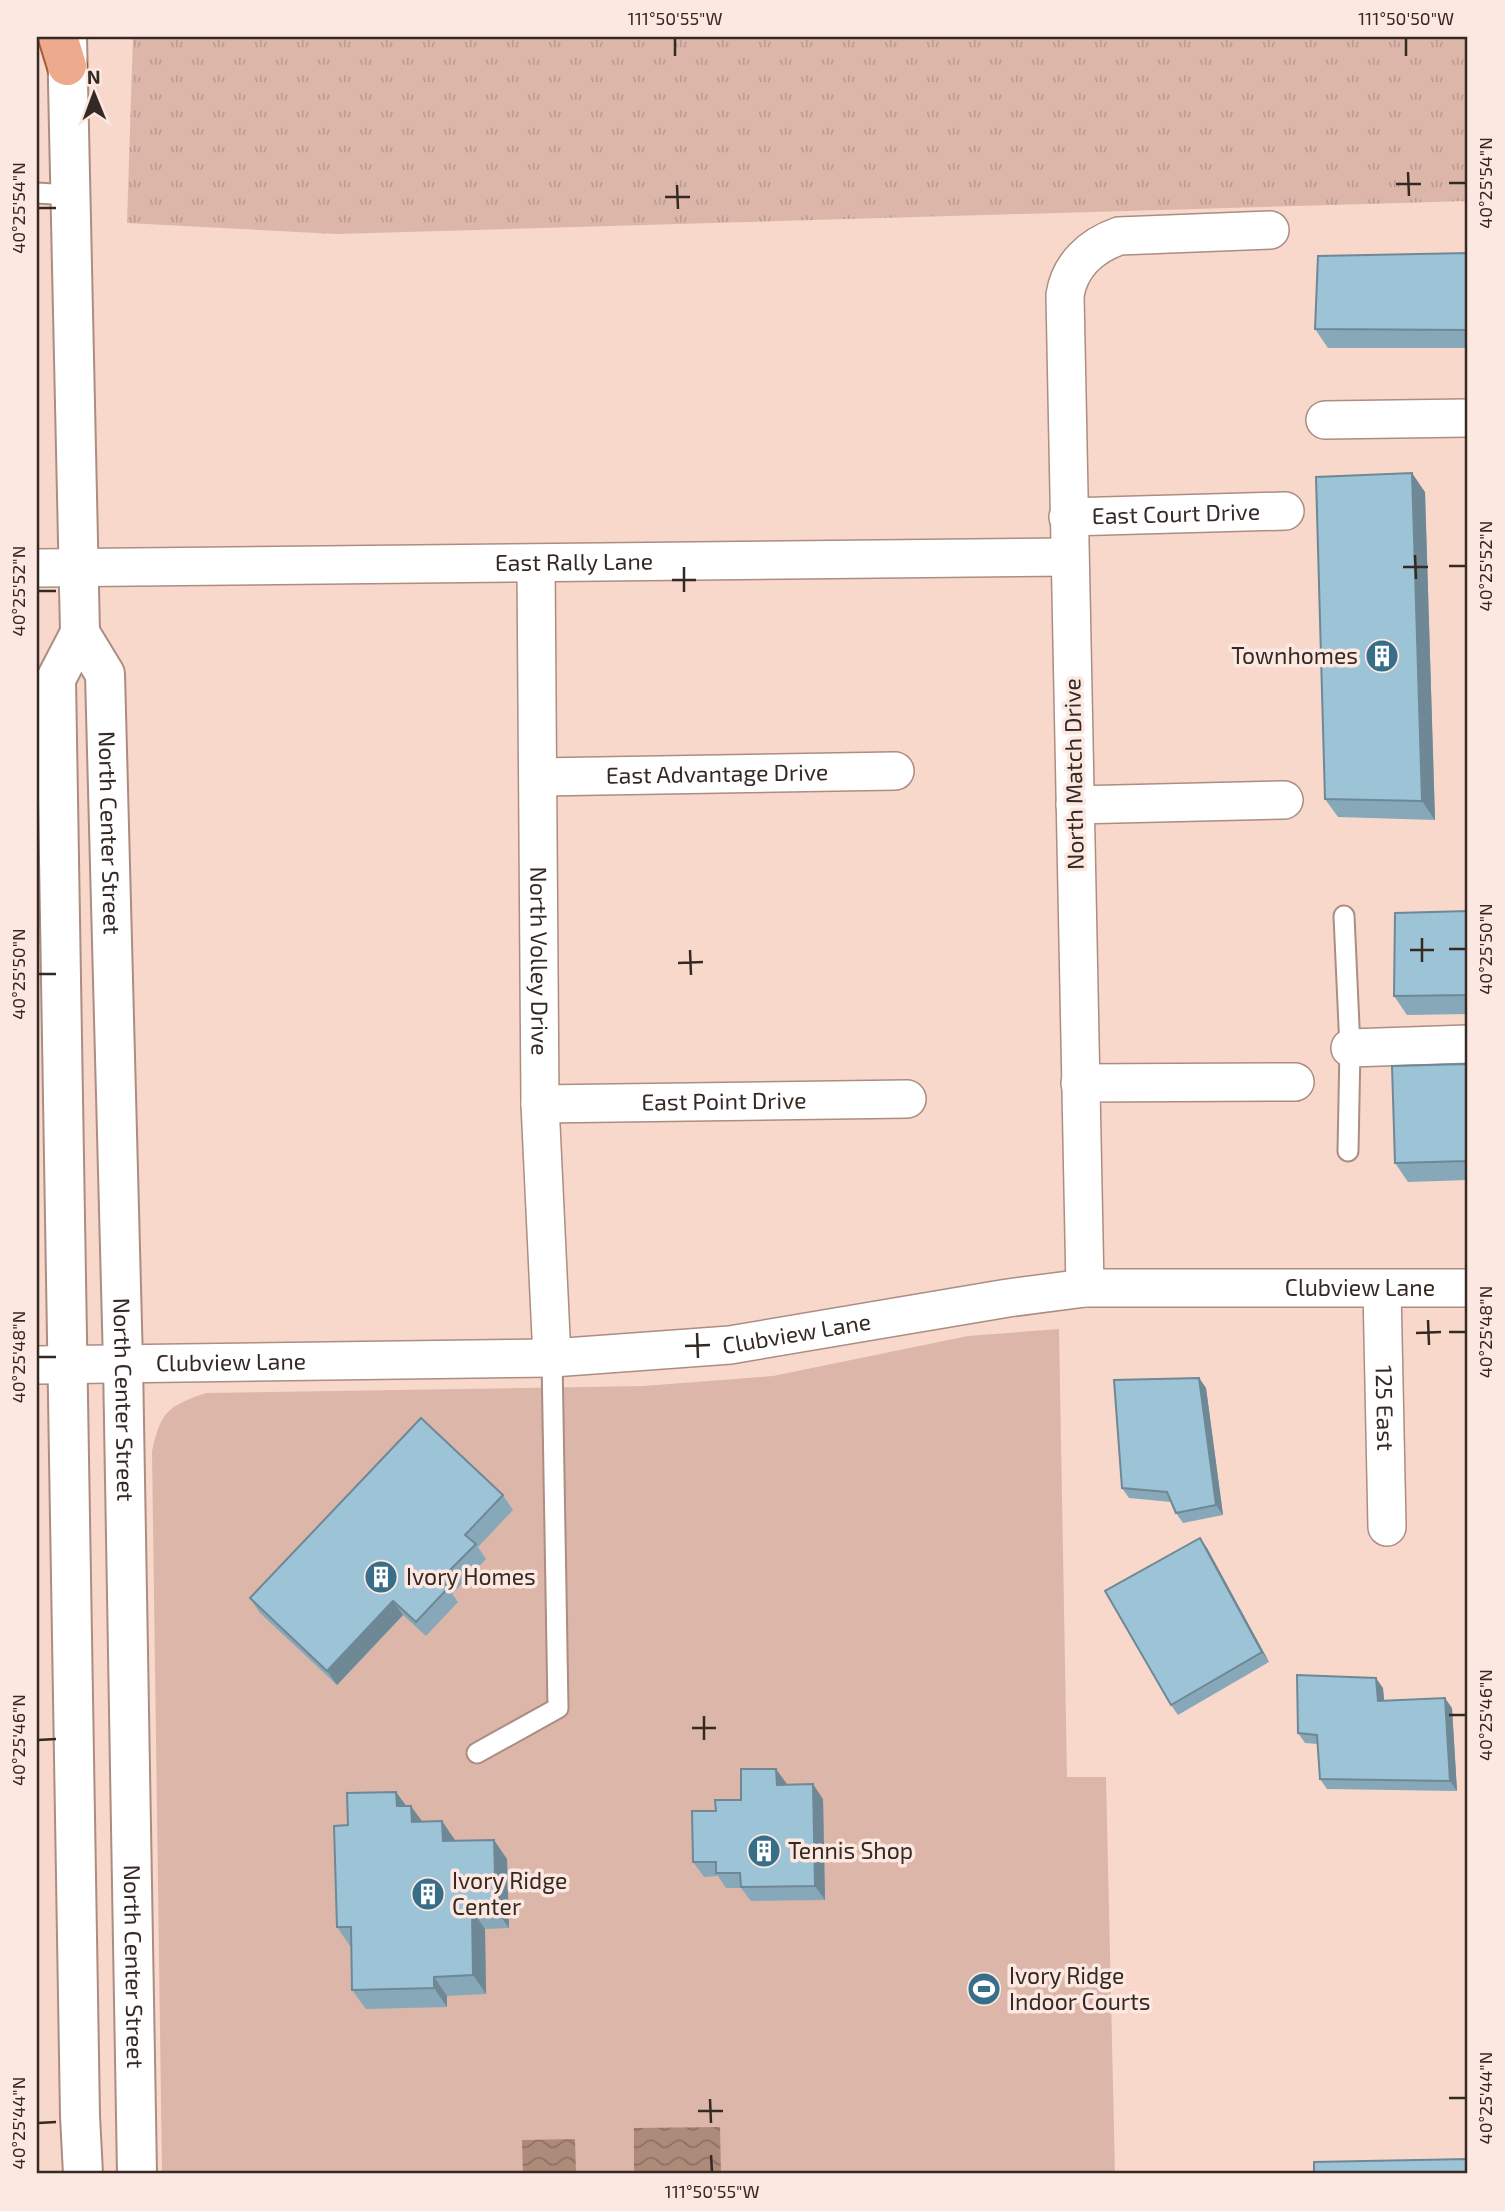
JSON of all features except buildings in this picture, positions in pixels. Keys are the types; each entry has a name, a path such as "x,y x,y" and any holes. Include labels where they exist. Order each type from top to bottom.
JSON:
{"street":[{"name":"North Center Street","path":"64,46 53,194 80,633 56,679 52,1364 83,2174"},
{"name":"North Match Drive","path":"1085,1288 1069,557 1067,282 1078,263 1096,246 1119,236 1270,230"},
{"path":"1325,420 1468,418"},
{"name":"East Court Drive","path":"1069,517 1285,511"},
{"name":"East Rally Lane","path":"37,568 1069,557"},
{"name":"North Volley Drive","path":"536,564 540,1104 552,1357"},
{"name":"North Center Street","path":"80,633 105,674 123,1363 137,2174"},
{"name":"East Advantage Drive","path":"539,777 895,771"},
{"path":"1074,805 1284,800"},
{"path":"1350,1048 1468,1044"},
{"path":"1080,1083 1295,1082"},
{"name":"East Point Drive","path":"540,1104 907,1099"},
{"name":"Clubview Lane","path":"52,1364 552,1357 730,1345 1008,1298 1085,1288 1468,1288"},
{"name":"125 East","path":"1382,1289 1387,1527"}],"lane":[{"path":"1344,916 1350,1048 1348,1151"},
{"path":"478,1753 558,1708 552,1357"}],"green space":[{"path":"133,37 1468,37 1468,201 336,234 127,223"},
{"path":"1059,1329 1067,1777 1106,1777 1115,2174 162,2174 152,1451 159,1427 168,1412 183,1402 206,1393 643,1386 773,1376 968,1336"}],"water":[{"path":"720,2127 721,2174 634,2174 634,2128"},
{"path":"575,2139 576,2174 523,2174 522,2140"}],"place":[{"name":"Townhomes","path":"1382,656"},
{"name":"Ivory Homes","path":"381,1577"},
{"name":"Tennis Shop","path":"764,1851"},
{"name":"Ivory Ridge Center","path":"428,1894"},
{"name":"Ivory Ridge Indoor Courts","path":"984,1989"}]}
